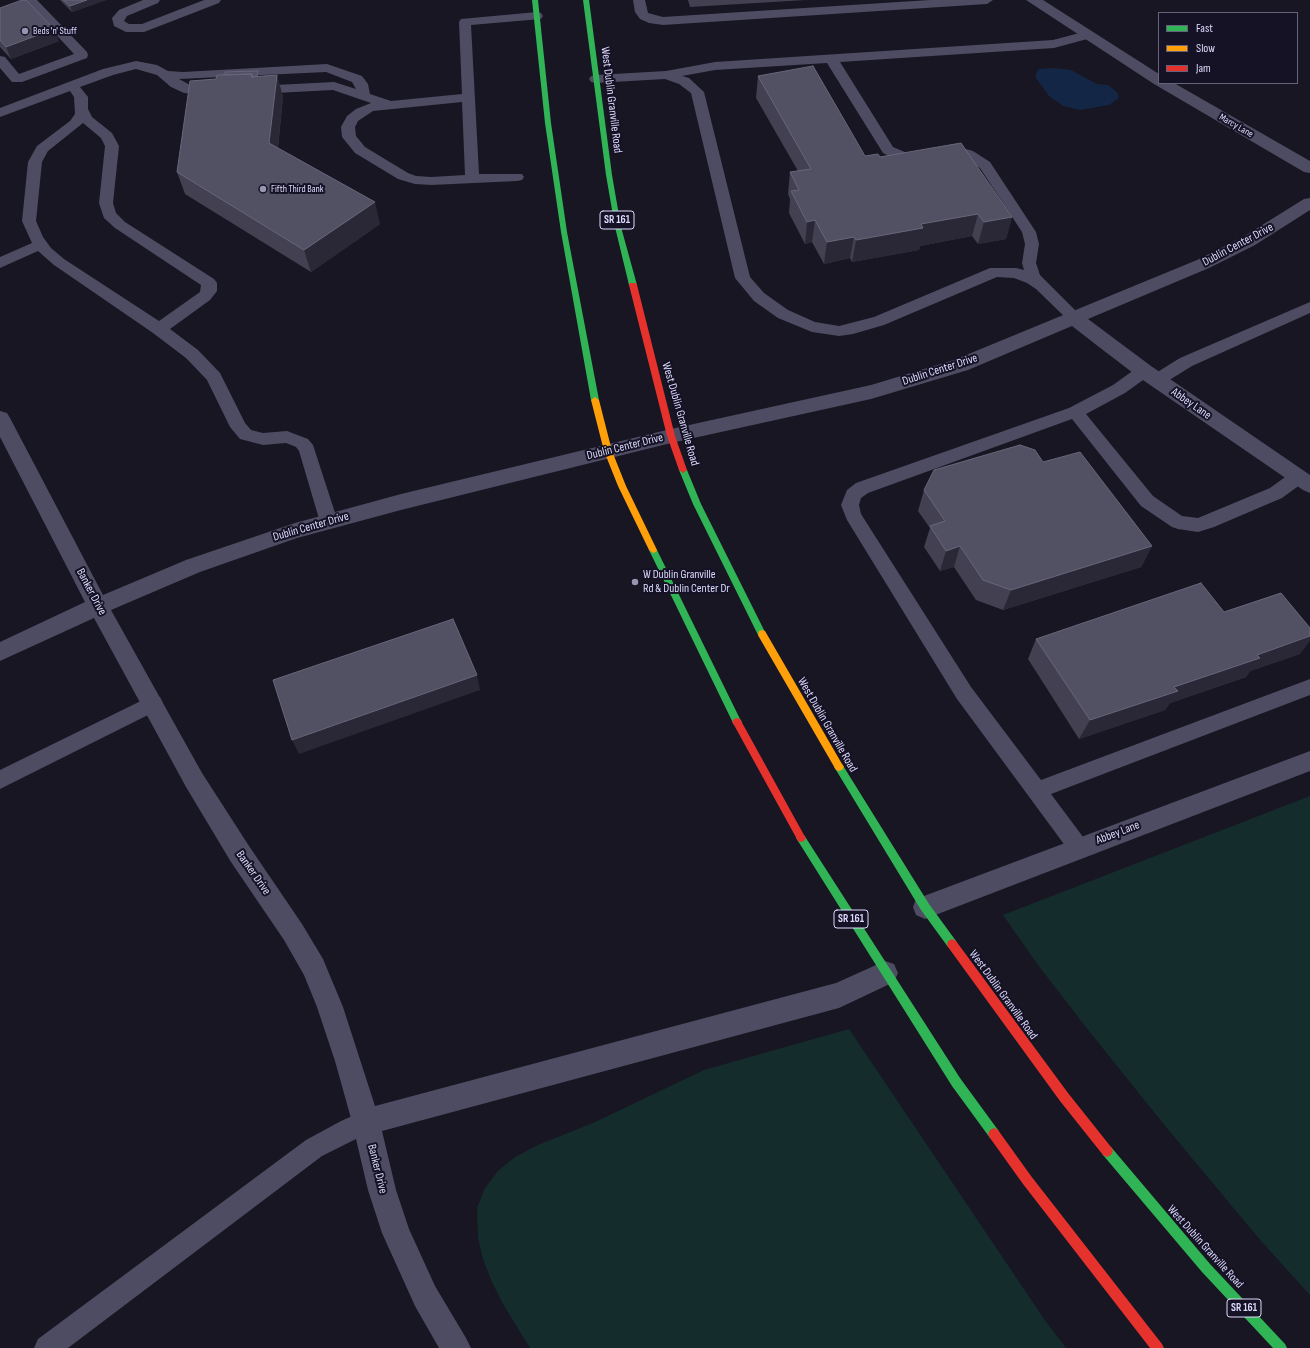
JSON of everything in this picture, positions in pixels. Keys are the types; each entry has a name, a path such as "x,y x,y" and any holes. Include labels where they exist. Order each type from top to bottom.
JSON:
{"main road":[{"name":"SR 161","path":"535,0 548,123 564,232 597,410 608,452 622,486 756,762 816,864 956,1082 1027,1180 1158,1348"},
{"name":"West Dublin Granville Road","path":"586,0 609,175 618,228 671,436 682,469 697,504 758,627 795,694 880,836 925,907 1000,1012 1112,1158 1206,1268 1281,1348"}],"street":[{"path":"1033,0 1158,80"},
{"name":"Marcy Lane","path":"1165,84 1310,168"},
{"name":"Dublin Center Drive","path":"0,652 98,606 193,566 295,531 401,502 671,436 827,402 911,381 961,364 1076,318 1229,252 1266,232 1310,203"},
{"name":"Abbey Lane","path":"1076,318 1105,343 1151,376 1304,481"},
{"name":"Banker Drive","path":"0,418 98,606 216,817 293,932 314,968 330,1007 366,1122 382,1190 396,1233 425,1296 456,1348"},
{"name":"Abbey Lane","path":"925,907 1310,760"},
{"path":"366,1122 839,995 885,973"}],"lane":[{"path":"0,60 17,79 82,55 30,0"},
{"path":"154,0 123,13 118,18 118,23 126,28 141,28 195,3 215,0"},
{"path":"639,0 641,12 644,16 653,20 663,21 987,0"},
{"path":"472,179 465,22 536,16"},
{"path":"596,79 666,75 715,66 1054,44 1087,35"},
{"path":"831,58 888,150 898,155 907,157 955,150 968,154 985,165 1029,232 1032,244 1029,257 1030,270 1040,285"},
{"path":"0,113 72,85 128,66 143,66 162,72 178,82 201,86 332,81 352,88 364,97"},
{"path":"162,72 176,84 188,90 225,92"},
{"path":"666,75 684,81 697,92 743,278 760,297 783,314 812,327 839,331 853,329 879,321 995,272 1016,273 1032,279 1076,318"},
{"path":"72,85 81,97 86,119 107,136 112,146 106,203 109,215 120,225 207,280 210,285 209,291 205,296 159,329"},
{"path":"245,91 334,86 387,104"},
{"path":"468,97 387,104 366,109 352,119 348,130 350,139 354,145 411,179 426,181 518,177"},
{"path":"83,111 81,117 75,124 42,149 35,162 29,221 32,232 40,245 60,262 182,345 208,369 218,384 238,427 246,435 263,439 287,437 302,443 307,449 329,522"},
{"path":"0,263 40,245"},
{"path":"1079,848 964,693 853,515 850,505 851,499 857,491 868,485 1005,438 1075,412 1119,389 1186,362 1310,307"},
{"path":"1075,412 1147,501 1162,513 1178,522 1198,525 1208,522 1304,481"},
{"path":"1036,791 1310,687"},
{"path":"0,780 153,703"},
{"path":"47,1348 300,1158 330,1138 366,1122"}],"green space":[{"path":"1310,796 1310,1295 1261,1241 1166,1127 1038,965 1003,915"},
{"path":"849,1029 1044,1319 1066,1348 530,1348 503,1304 492,1282 483,1259 478,1238 477,1208 485,1188 498,1171 515,1157 538,1145 593,1123 704,1070"}],"water":[{"path":"1054,68 1071,70 1097,84 1108,85 1117,92 1119,98 1109,105 1080,110 1063,106 1049,96 1036,78 1036,73 1039,69"}],"building":[{"name":"Beds 'n' Stuff","path":"26,0 54,29 6,47 0,40 0,8"},
{"path":"63,0 87,0 70,6"},
{"path":"813,66 865,156 878,154 880,157 961,143 1012,217 984,222 978,214 921,224 923,228 856,240 854,237 827,242 815,220 807,222 791,191 799,190 790,172 811,169 758,76"},
{"path":"258,71 257,76 252,77 252,74 225,75 225,72"},
{"name":"Fifth Third Bank","path":"252,74 251,77 277,75 269,143 375,202 304,250 177,172 190,81 216,79 217,75"},
{"path":"1020,445 1035,450 1043,462 1080,452 1152,546 1011,590 983,580 960,546 946,551 930,526 945,521 924,490 934,470"},
{"path":"1201,583 1224,612 1281,593 1310,628 1310,636 1257,655 1260,658 1174,687 1178,691 1090,720 1036,639"},
{"path":"453,619 477,675 292,740 273,680"}],"traffic: fast":[{"path":"535,0 548,123 564,232 595,400"},
{"path":"586,0 609,175 618,227 633,285"},
{"path":"683,470 697,504 762,634"},
{"path":"653,550 737,722"},
{"path":"839,767 925,907 952,944"},
{"path":"801,838 956,1082 994,1134"},
{"path":"1107,1151 1206,1268 1281,1348"}],"traffic: slow":[{"path":"595,400 608,451 622,486 653,550"},
{"path":"762,634 839,767"}],"traffic: jam":[{"path":"633,285 671,436 683,470"},
{"path":"737,722 801,838"},
{"path":"952,944 1064,1097 1107,1151"},
{"path":"994,1134 1027,1180 1158,1348"}],"place":[{"name":"Beds 'n' Stuff","path":"25,31"},
{"name":"Fifth Third Bank","path":"263,189"},
{"name":"W Dublin Granville Rd & Dublin Center Dr","path":"635,582"}]}
